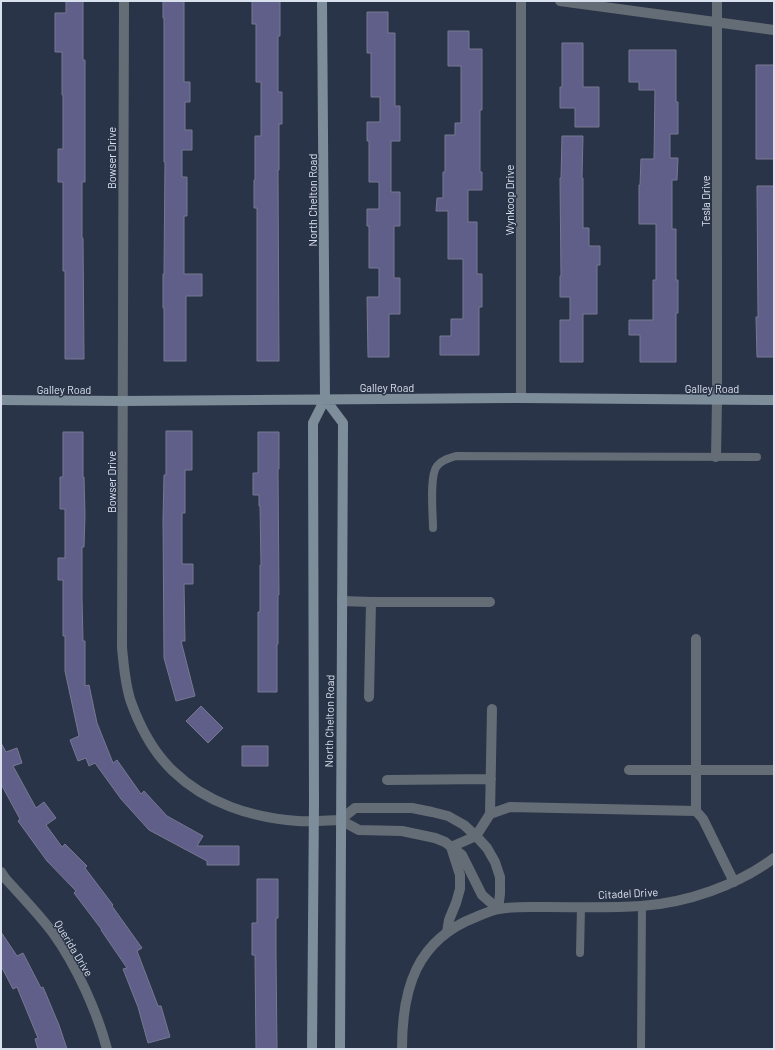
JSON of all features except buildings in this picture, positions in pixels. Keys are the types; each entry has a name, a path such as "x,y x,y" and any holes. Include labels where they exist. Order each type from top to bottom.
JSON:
{"main road":[{"name":"North Chelton Road","path":"312,1049 314,821 313,423 325,399 322,1"},
{"name":"Galley Road","path":"1,400 122,401 521,398 774,400"},
{"name":"North Chelton Road","path":"325,399 342,423 340,1049"}],"street":[{"name":"Bowser Drive","path":"124,1 122,648 125,674 131,700 142,728 154,748 173,771 215,801 241,811 268,817 297,821 340,820"},
{"name":"Wynkoop Drive","path":"521,1 521,398"},
{"path":"560,1 774,30"},
{"name":"Tesla Drive","path":"716,457 717,1"},
{"path":"342,601 490,602"},
{"path":"369,697 371,602"},
{"path":"696,639 696,811"},
{"path":"451,847 476,836 490,814 492,708"},
{"path":"629,770 774,770"},
{"path":"387,780 491,779"},
{"path":"490,814 510,807 696,811 703,818 734,882"},
{"path":"355,808 412,808 448,816 464,825 487,848 496,862 500,877 498,909 482,894 462,855 445,842 402,831 360,830 340,820 355,808"},
{"path":"447,932 449,920 460,889 460,875 451,847"},
{"name":"Citadel Drive","path":"402,1049 405,1000 409,985 415,972 423,957 433,944 447,932 464,922 498,909 518,907 642,906 667,903 717,889 734,882 764,866 774,858"},
{"name":"Querida Drive","path":"1,872 54,934 74,968 92,1006 103,1032 107,1049"}],"lane":[{"path":"433,528 432,478 437,466 446,459 456,456 757,457"},
{"path":"641,1049 642,906"},
{"path":"580,953 582,907"}]}
